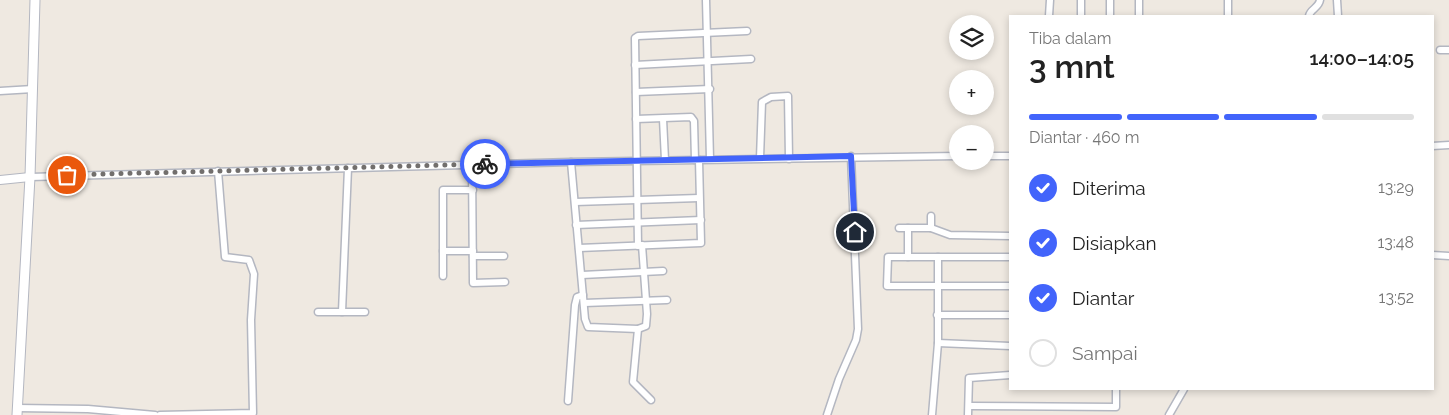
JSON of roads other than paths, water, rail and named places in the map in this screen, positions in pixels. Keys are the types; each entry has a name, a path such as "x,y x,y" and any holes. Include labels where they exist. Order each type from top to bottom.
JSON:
{"main road":[{"path":"17,412 30,177 35,0"}],"street":[{"path":"706,0 710,89 710,159"},
{"path":"1049,15 1050,0"},
{"path":"1081,0 1081,15"},
{"path":"1110,0 1110,15"},
{"path":"1139,0 1139,15"},
{"path":"1228,0 1228,15"},
{"path":"1309,15 1310,12 1319,5 1320,0"},
{"path":"1337,0 1338,15"},
{"path":"571,162 586,324 590,328 643,328 647,324 644,272 637,222 634,40 636,36 747,31"},
{"path":"1440,50 1449,50"},
{"path":"635,65 751,59"},
{"path":"0,91 33,89"},
{"path":"636,92 710,89"},
{"path":"760,158 762,102 771,97 788,96 789,159"},
{"path":"579,248 701,243 693,119 636,119"},
{"path":"664,119 665,160"},
{"path":"1434,146 1449,145"},
{"path":"0,180 30,177 218,171 571,162 789,159 851,156 949,156"},
{"path":"827,415 839,379 856,340 858,328 851,156"},
{"path":"994,156 1009,156"},
{"path":"472,165 473,284 506,282"},
{"path":"342,312 348,168"},
{"path":"160,415 253,414 251,320 254,274 249,260 225,257 218,171"},
{"path":"443,276 443,190 473,190"},
{"path":"575,202 699,198"},
{"path":"931,216 931,228"},
{"path":"576,225 701,220"},
{"path":"899,228 931,228 950,235 1009,236"},
{"path":"908,228 908,257"},
{"path":"443,251 504,256"},
{"path":"1434,256 1449,256"},
{"path":"1009,257 888,257 887,286 1009,286"},
{"path":"932,415 938,344 938,257"},
{"path":"582,275 664,271"},
{"path":"568,401 575,305 577,296 583,295"},
{"path":"584,303 667,300"},
{"path":"318,312 365,312"},
{"path":"937,315 1009,315"},
{"path":"638,328 634,382 650,400"},
{"path":"938,344 1009,346"},
{"path":"968,415 969,378 1009,375"},
{"path":"969,406 1116,407 1116,390"},
{"path":"1169,415 1183,390"},
{"path":"1107,407 1107,415"},
{"path":"17,412 88,409 155,415"}]}
